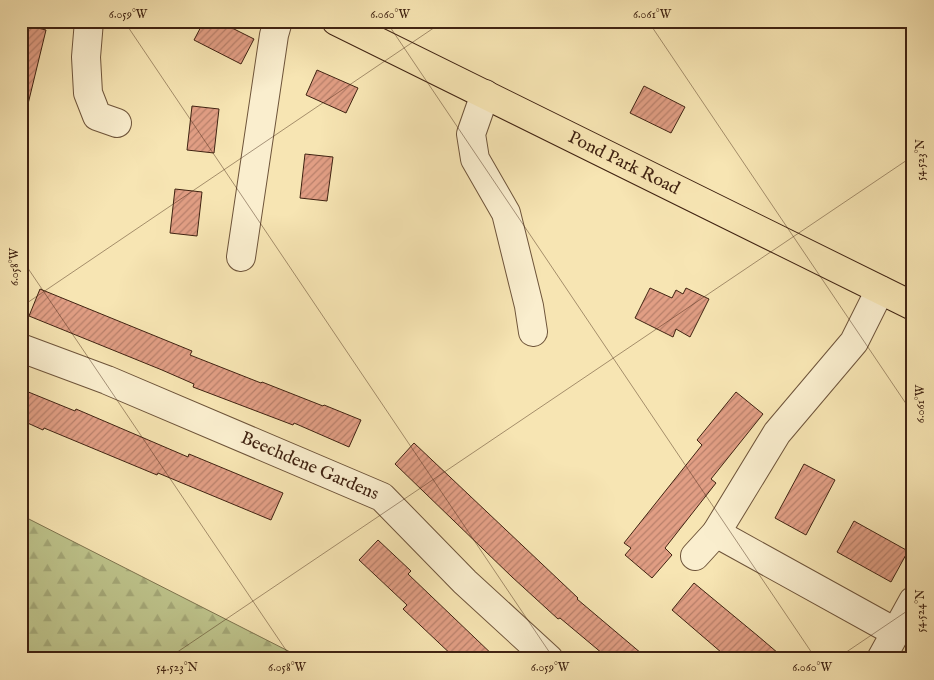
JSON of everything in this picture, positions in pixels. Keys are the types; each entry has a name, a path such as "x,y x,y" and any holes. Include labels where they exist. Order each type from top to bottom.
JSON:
{"main road":[{"name":"Pond Park Road","path":"336,21 913,306"}],"street":[{"path":"89,21 86,57 88,93 97,116 117,122"},
{"path":"241,257 274,35 278,21"},
{"path":"485,94 471,134 475,159 506,213 534,332"},
{"path":"696,556 716,533 777,433 854,342 880,290"},
{"name":"Beechdene Gardens","path":"21,348 107,380 382,497 465,582 550,659"},
{"path":"716,533 896,632"},
{"path":"881,659 913,601"}],"green space":[{"path":"21,515 300,657 301,659 21,659"}],"building":[{"path":"204,21 218,21 254,39 241,64 194,40"},
{"path":"21,24 46,30 28,104 21,103"},
{"path":"317,70 358,88 346,113 306,95"},
{"path":"644,86 685,107 671,133 630,113"},
{"path":"192,106 219,109 214,153 187,150"},
{"path":"305,154 333,157 327,201 300,198"},
{"path":"175,189 202,192 197,236 170,233"},
{"path":"650,288 672,298 676,290 683,294 686,288 709,299 690,337 676,329 673,337 635,318"},
{"path":"40,289 192,351 190,355 361,420 349,447 294,423 293,425 193,387 194,384 162,370 29,316"},
{"path":"21,389 75,411 76,409 188,457 189,454 283,493 271,520 158,473 157,475 21,420"},
{"path":"736,392 763,414 711,479 716,483 665,548 672,555 652,578 625,555 631,548 624,543 702,445 697,440"},
{"path":"414,443 577,599 648,659 609,659 560,618 558,619 512,577 395,464"},
{"path":"804,464 835,480 806,535 775,518"},
{"path":"854,521 908,551 891,582 837,552"},
{"path":"378,540 411,571 408,574 497,659 456,659 403,609 407,605 359,560"},
{"path":"694,583 785,659 729,659 672,610"}]}
